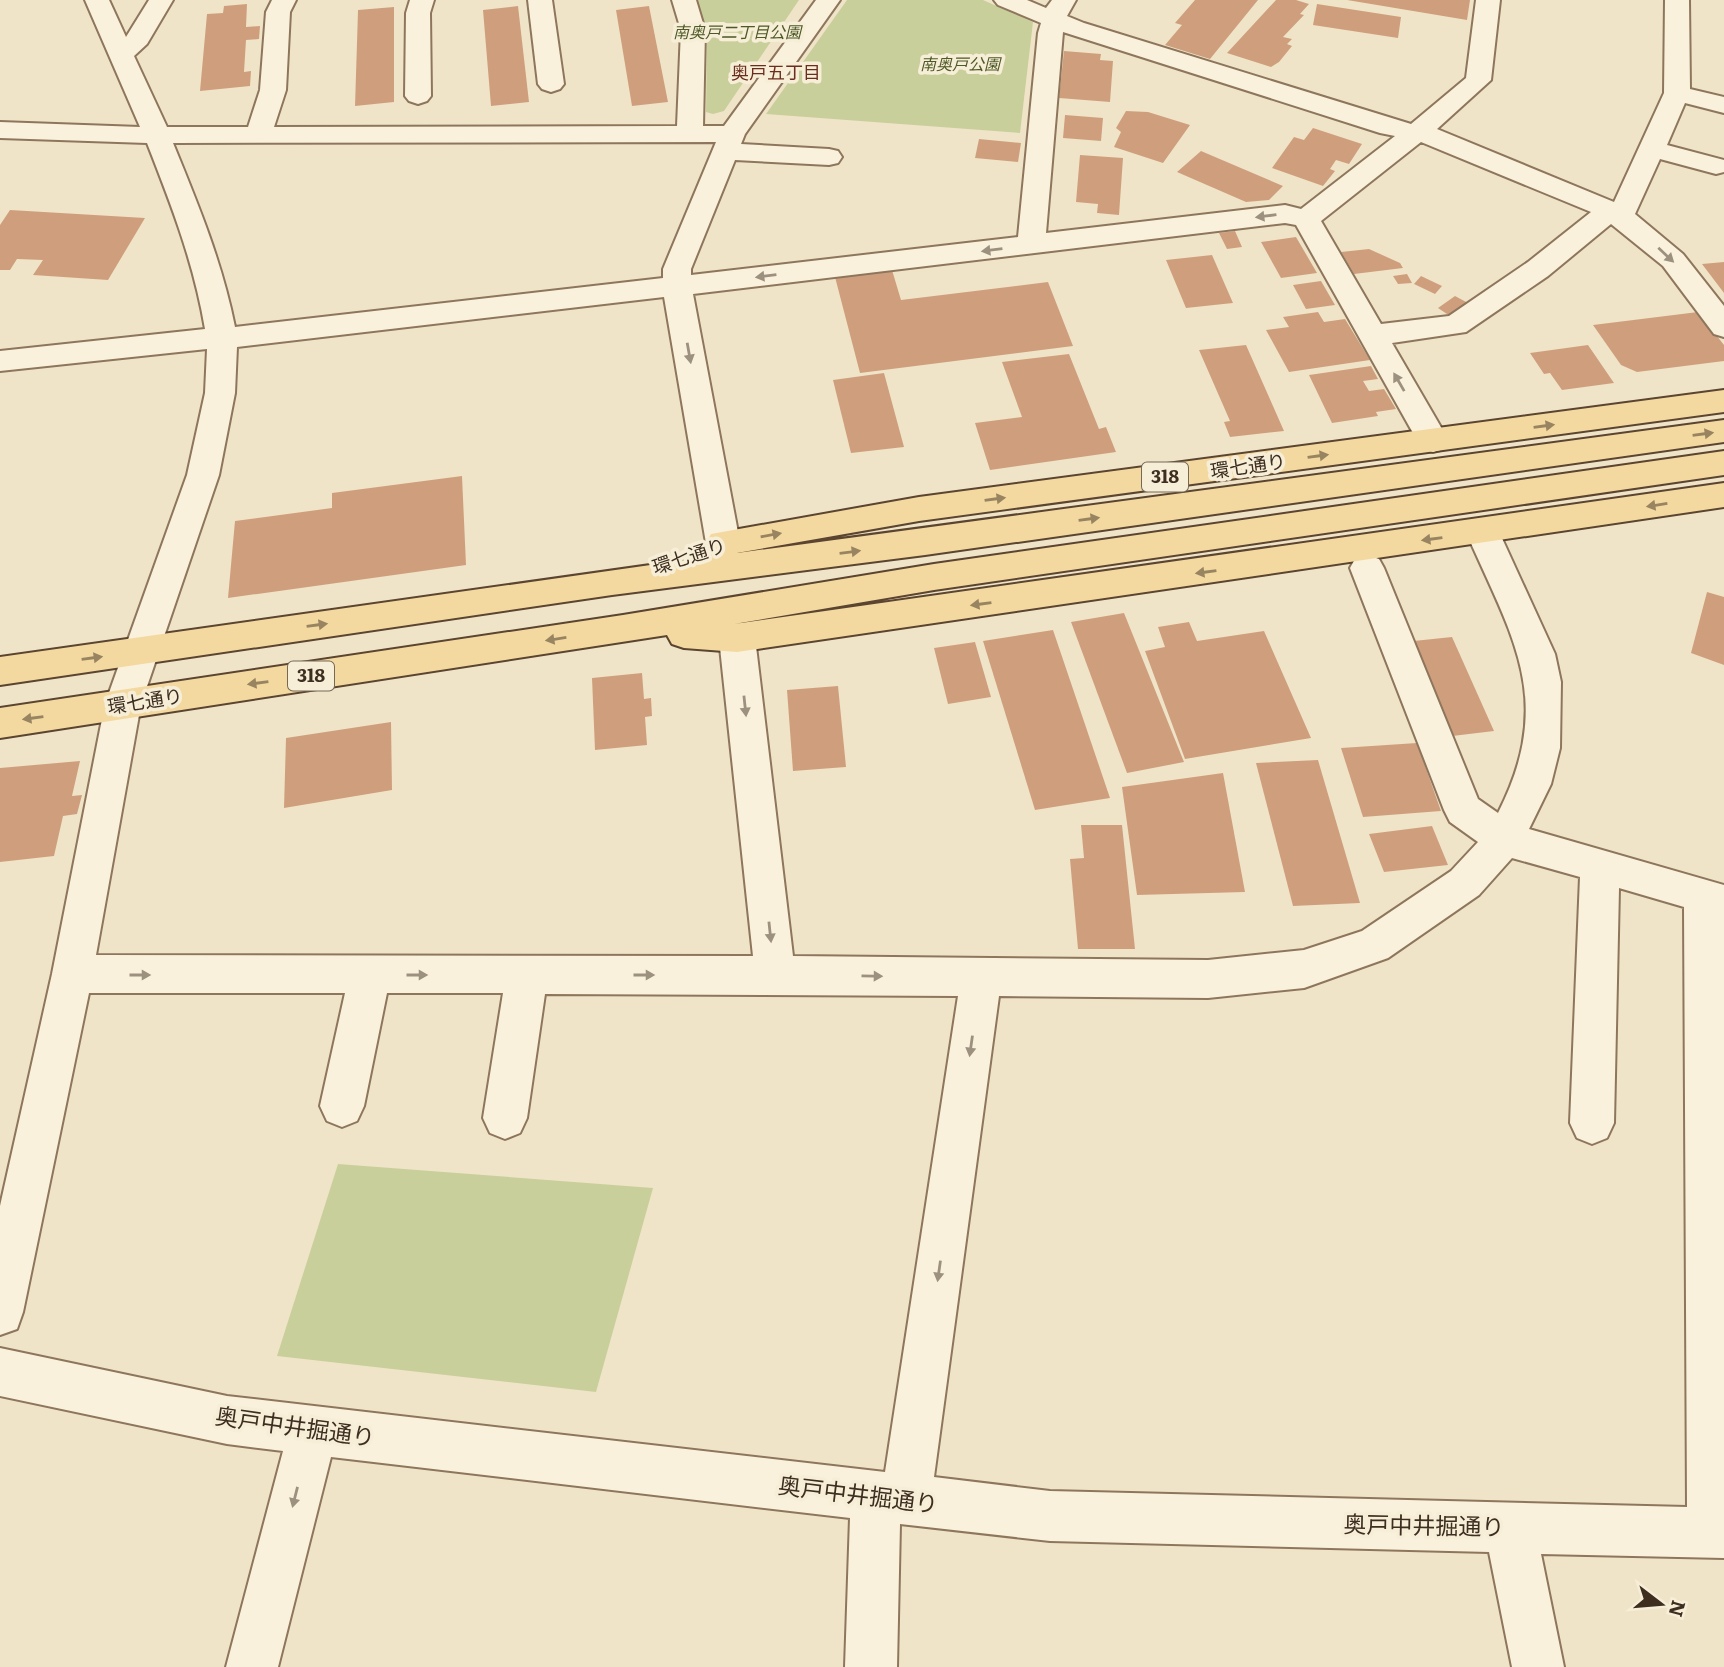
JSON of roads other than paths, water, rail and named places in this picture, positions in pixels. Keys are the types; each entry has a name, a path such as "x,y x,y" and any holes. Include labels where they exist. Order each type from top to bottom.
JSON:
{"main road":[{"name":"環七通り","path":"612,582 723,542 919,509 1724,401"},
{"name":"環七通り","path":"0,671 612,582 925,542 1724,431"},
{"name":"環七通り","path":"0,723 623,629 934,577 1724,463"},
{"name":"環七通り","path":"623,629 737,638 1724,495"}],"street":[{"path":"0,1312 72,974 123,704 203,475 220,393 222,338 212,284 195,230 157,135 97,0"},
{"path":"120,54 138,39 161,0"},
{"path":"258,135 273,90 278,12 284,0"},
{"path":"418,96 418,13 422,0"},
{"path":"540,0 551,84"},
{"path":"684,0 693,30 690,134"},
{"path":"723,542 677,286 677,269 729,143 828,0"},
{"path":"1006,0 1058,10 1414,134 1432,136 1613,213 1627,221 1673,260 1724,327"},
{"path":"1306,219 1478,80 1488,0"},
{"path":"1372,335 1456,325 1538,270 1602,217 1625,208 1677,93 1677,0"},
{"path":"1031,245 1058,10"},
{"path":"1677,93 1724,104"},
{"path":"0,130 157,135 690,134 729,143 829,157"},
{"path":"1652,149 1716,166"},
{"path":"0,361 677,286 1285,214 1306,219 1433,441"},
{"path":"72,974 1208,979 1304,969 1374,944 1465,883 1504,839 1532,784 1541,748 1543,682 1537,654 1483,532"},
{"path":"1367,568 1463,810 1504,839 1714,899 1718,1532"},
{"path":"737,638 775,975"},
{"path":"1592,1123 1600,866"},
{"path":"505,1118 527,974"},
{"path":"342,1106 370,975"},
{"path":"871,1667 891,1499 981,978"},
{"name":"奥戸中井掘通り","path":"0,1372 228,1420 1050,1516 1718,1532"},
{"path":"252,1667 313,1431"},
{"path":"1510,1528 1538,1667"}],"district":[{"name":"奥戸五丁目","path":"776,73"}],"park label":[{"name":"南奥戸二丁目公園","path":"737,32"},
{"name":"南奥戸公園","path":"960,64"}]}
